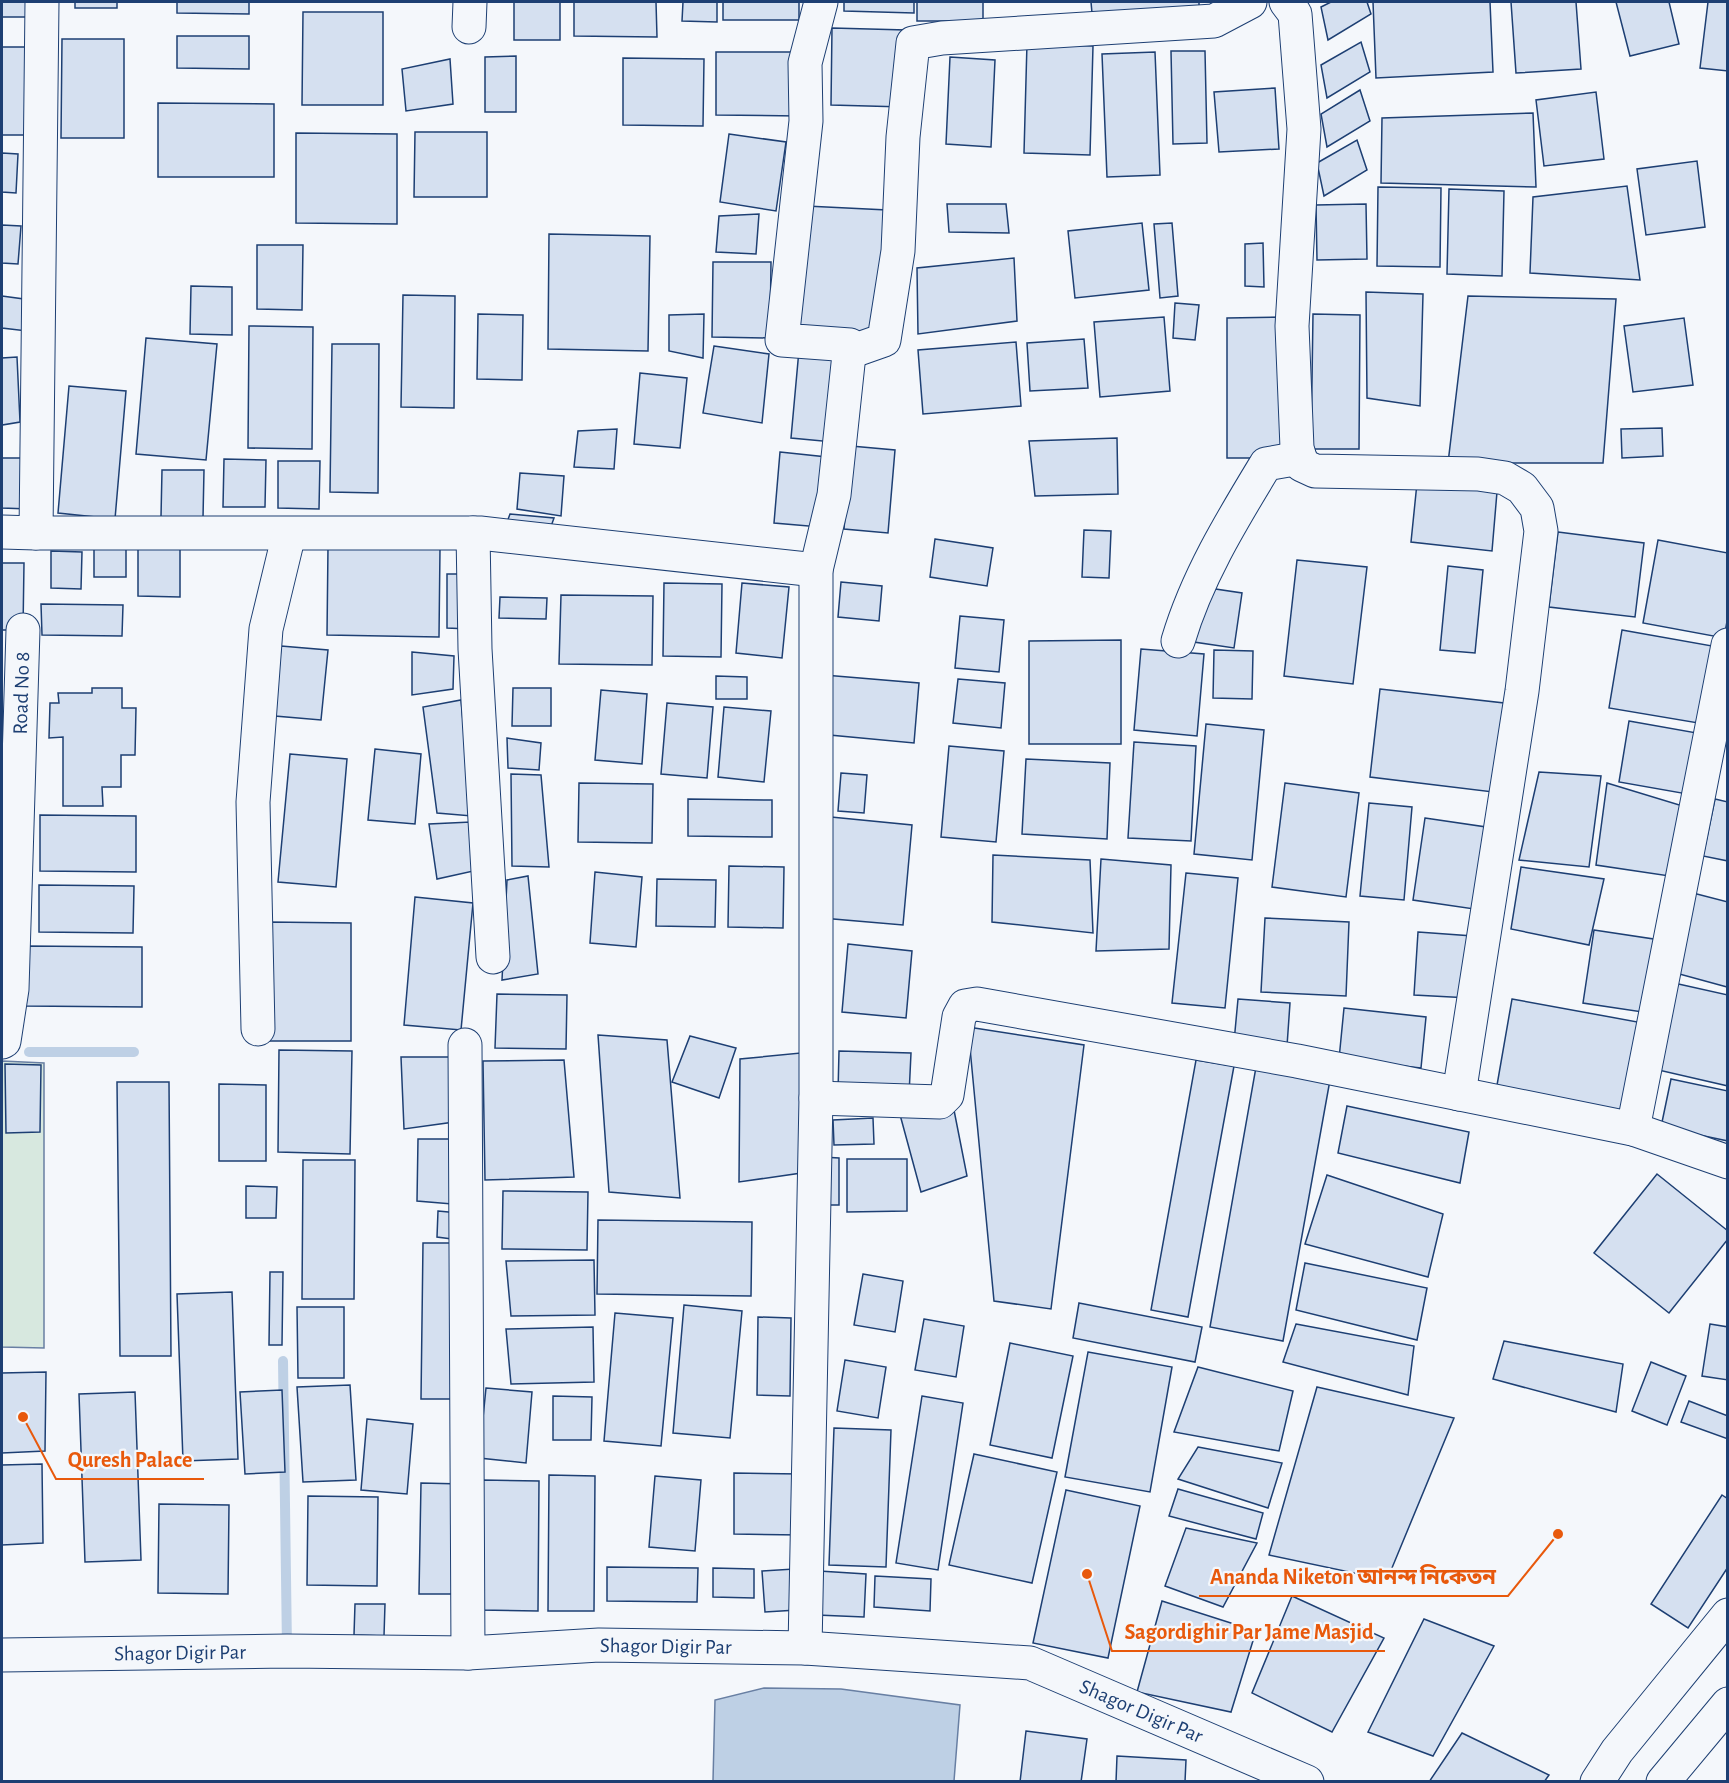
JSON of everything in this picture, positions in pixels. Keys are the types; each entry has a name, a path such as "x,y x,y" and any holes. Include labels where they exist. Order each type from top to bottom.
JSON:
{"street":[{"path":"36,533 42,2"},
{"path":"805,1648 816,1098 816,570 834,495 850,345 782,340 806,121 805,63 821,2"},
{"path":"849,351 884,340 898,251 903,137 913,44 942,39 1214,21 1250,2"},
{"path":"1286,2 1295,14 1304,129 1292,326 1298,448 1302,465 1315,471 1478,474 1505,478 1522,488 1537,508 1541,531 1522,691 1460,1094"},
{"path":"1178,641 1185,615 1223,534 1266,464 1300,458"},
{"path":"2,532 473,533 816,570"},
{"path":"473,533 475,649 492,957"},
{"path":"258,1029 253,802 266,629 289,534"},
{"name":"Road No 8","path":"2,1042 12,989 23,630"},
{"path":"1633,1129 1728,645"},
{"path":"816,1098 940,1102 947,1095 959,1017 965,1006 977,1004 1297,1061 1633,1129 1728,1162"},
{"path":"465,1045 468,1653"},
{"path":"1597,1782 1617,1751 1728,1616"},
{"name":"Shagor Digir Par","path":"2,1655 287,1651 468,1653 599,1645 805,1648 1030,1663 1307,1782"},
{"path":"1663,1782 1728,1704"}],"shaded area":[{"path":"2,1061 44,1063 44,1348 2,1347"}],"water":[{"path":"764,1688 841,1689 960,1705 954,1781 713,1781 715,1700"}],"building":[{"path":"2,2 31,2 31,17 2,17"},
{"path":"75,2 117,2 117,8 75,8"},
{"path":"177,2 249,2 249,14 177,13"},
{"path":"514,2 560,2 560,40 514,40"},
{"path":"574,2 656,2 657,37 574,36"},
{"path":"683,2 717,2 717,22 682,21"},
{"path":"723,2 799,2 799,20 723,20"},
{"path":"844,2 914,2 914,13 844,11"},
{"path":"917,2 983,2 983,21 917,21"},
{"path":"1091,2 1199,2 1199,10 1092,13"},
{"path":"1331,2 1367,2 1371,14 1328,40 1321,7"},
{"path":"1373,2 1490,2 1493,72 1376,78"},
{"path":"1511,2 1576,2 1581,69 1516,73"},
{"path":"1616,2 1669,2 1679,44 1630,56"},
{"path":"1708,2 1728,2 1728,71 1700,68"},
{"path":"303,12 383,12 383,105 302,105"},
{"path":"832,28 906,30 904,107 831,105"},
{"path":"177,36 249,36 249,69 177,68"},
{"path":"62,39 124,39 124,138 61,138"},
{"path":"1361,42 1370,72 1327,98 1321,65"},
{"path":"1027,43 1093,46 1090,155 1024,153"},
{"path":"2,47 36,47 36,135 2,135"},
{"path":"1171,51 1205,51 1207,143 1173,144"},
{"path":"716,52 799,52 799,116 716,115"},
{"path":"1155,52 1160,175 1107,177 1102,54"},
{"path":"516,56 516,112 485,112 485,57"},
{"path":"950,57 995,60 991,147 946,144"},
{"path":"623,58 704,59 703,126 623,125"},
{"path":"450,59 453,104 406,111 402,69"},
{"path":"1275,88 1279,149 1219,152 1214,92"},
{"path":"1360,90 1370,121 1327,147 1321,114"},
{"path":"1596,92 1604,159 1544,166 1536,100"},
{"path":"158,103 274,104 274,177 158,177"},
{"path":"1533,113 1536,187 1381,183 1382,118"},
{"path":"415,132 487,132 487,197 414,197"},
{"path":"296,133 397,134 397,224 296,223"},
{"path":"729,134 786,142 776,211 720,202"},
{"path":"1357,140 1367,170 1324,196 1317,163"},
{"path":"2,153 18,154 16,193 2,192"},
{"path":"1697,161 1705,227 1646,235 1637,169"},
{"path":"1627,186 1640,280 1530,273 1533,197"},
{"path":"1378,187 1441,188 1440,267 1377,266"},
{"path":"1449,189 1504,191 1502,276 1447,274"},
{"path":"947,204 1006,204 1009,233 949,232"},
{"path":"1366,204 1367,259 1317,260 1316,205"},
{"path":"806,206 887,210 880,332 799,327"},
{"path":"759,214 756,254 716,252 719,216"},
{"path":"1142,223 1149,290 1075,298 1068,231"},
{"path":"1172,223 1178,296 1160,298 1154,224"},
{"path":"2,225 21,226 18,264 2,263"},
{"path":"549,234 650,236 648,351 548,349"},
{"path":"1263,243 1264,287 1245,286 1245,244"},
{"path":"257,245 303,245 302,310 257,309"},
{"path":"1014,258 1017,321 918,334 917,268"},
{"path":"713,262 771,262 770,338 712,337"},
{"path":"191,286 232,287 232,335 190,334"},
{"path":"1366,292 1423,294 1420,406 1367,398"},
{"path":"403,295 455,296 454,408 401,407"},
{"path":"2,296 31,300 27,331 2,328"},
{"path":"1468,296 1616,299 1603,463 1448,463"},
{"path":"1175,303 1199,305 1195,340 1173,338"},
{"path":"478,314 523,315 522,380 477,379"},
{"path":"704,314 703,358 669,351 669,315"},
{"path":"1313,314 1360,315 1359,449 1311,449"},
{"path":"1164,317 1170,391 1100,397 1094,322"},
{"path":"1284,317 1285,458 1227,458 1227,318"},
{"path":"1684,318 1693,385 1633,392 1624,326"},
{"path":"249,326 313,327 312,449 248,448"},
{"path":"146,338 217,344 206,460 136,454"},
{"path":"1084,339 1088,388 1030,391 1027,343"},
{"path":"1016,342 1021,406 923,414 918,350"},
{"path":"332,344 379,344 378,493 330,492"},
{"path":"714,346 769,354 762,423 703,413"},
{"path":"799,350 840,353 833,442 791,438"},
{"path":"17,357 20,422 2,425 2,358"},
{"path":"640,373 687,378 680,448 634,444"},
{"path":"69,386 126,391 115,519 58,513"},
{"path":"1662,428 1663,456 1622,458 1621,429"},
{"path":"617,429 614,469 574,467 578,431"},
{"path":"1117,438 1118,494 1035,496 1029,441"},
{"path":"851,446 895,450 888,533 844,529"},
{"path":"780,452 827,457 820,527 774,523"},
{"path":"2,458 29,458 29,509 2,508"},
{"path":"224,459 266,460 265,507 223,507"},
{"path":"278,461 320,461 319,509 278,508"},
{"path":"162,470 204,470 203,518 161,517"},
{"path":"520,473 564,476 561,516 517,509"},
{"path":"1417,483 1497,492 1492,551 1411,542"},
{"path":"510,514 554,518 548,535 503,533"},
{"path":"1084,530 1111,531 1109,578 1082,577"},
{"path":"1558,532 1644,543 1635,617 1549,607"},
{"path":"935,539 993,548 987,586 930,577"},
{"path":"1658,540 1728,553 1728,616 1724,638 1643,623"},
{"path":"94,541 126,541 126,577 94,577"},
{"path":"328,547 440,548 439,637 327,635"},
{"path":"138,548 180,549 180,597 138,596"},
{"path":"51,551 82,552 81,589 51,588"},
{"path":"1297,560 1367,567 1353,684 1284,676"},
{"path":"2,563 24,563 23,630 2,630"},
{"path":"1448,566 1483,570 1475,653 1440,650"},
{"path":"447,574 469,574 469,629 447,628"},
{"path":"841,582 882,586 879,621 838,617"},
{"path":"664,583 722,584 721,657 663,656"},
{"path":"742,583 789,587 782,658 736,653"},
{"path":"1202,587 1242,593 1234,648 1194,642"},
{"path":"561,595 653,596 652,665 559,664"},
{"path":"500,597 547,598 546,619 499,618"},
{"path":"41,604 123,605 122,636 42,635"},
{"path":"960,616 1004,620 999,672 955,668"},
{"path":"1622,630 1718,647 1704,724 1609,708"},
{"path":"1121,640 1121,744 1029,744 1029,641"},
{"path":"281,646 328,650 321,720 275,716"},
{"path":"1141,649 1204,654 1197,736 1134,730"},
{"path":"1214,650 1253,651 1252,699 1213,698"},
{"path":"412,652 454,656 453,689 412,695"},
{"path":"824,675 919,683 914,743 819,734"},
{"path":"716,676 747,677 747,699 716,699"},
{"path":"958,679 1005,683 1001,728 953,723"},
{"path":"92,688 122,688 122,708 136,708 135,755 121,755 121,787 102,787 103,806 63,806 63,737 49,738 50,703 59,703 58,693 92,693"},
{"path":"513,688 551,688 551,726 512,726"},
{"path":"1380,689 1504,703 1493,792 1370,777"},
{"path":"601,690 647,694 642,764 595,760"},
{"path":"461,700 472,816 437,813 423,707"},
{"path":"667,703 713,707 707,778 661,774"},
{"path":"724,707 771,711 764,782 718,777"},
{"path":"1629,721 1697,733 1687,794 1619,782"},
{"path":"1206,724 1264,730 1252,860 1194,854"},
{"path":"507,738 541,743 539,770 508,768"},
{"path":"1134,742 1196,746 1191,841 1128,838"},
{"path":"949,746 1004,751 996,842 941,837"},
{"path":"375,749 421,754 415,824 368,820"},
{"path":"290,754 347,759 336,887 278,882"},
{"path":"1026,759 1110,763 1107,839 1022,834"},
{"path":"1539,772 1601,776 1589,867 1519,860"},
{"path":"841,773 867,775 864,813 838,811"},
{"path":"511,774 541,775 549,867 512,866"},
{"path":"579,783 653,784 652,843 578,842"},
{"path":"1285,783 1359,793 1346,897 1272,887"},
{"path":"1607,783 1686,807 1676,877 1596,865"},
{"path":"688,799 772,800 772,837 688,836"},
{"path":"1715,799 1728,802 1728,861 1703,856"},
{"path":"1369,803 1412,807 1404,900 1360,896"},
{"path":"40,815 136,816 136,872 40,871"},
{"path":"831,817 912,825 903,925 822,918"},
{"path":"1425,818 1486,827 1474,909 1413,900"},
{"path":"471,822 478,870 437,879 429,824"},
{"path":"993,855 1090,860 1093,933 992,922"},
{"path":"1101,859 1171,865 1169,949 1096,951"},
{"path":"729,866 784,867 783,928 728,927"},
{"path":"1521,867 1604,879 1589,945 1511,929"},
{"path":"595,872 642,877 636,947 590,943"},
{"path":"1186,873 1238,878 1225,1008 1172,1003"},
{"path":"528,876 538,974 502,980 507,880"},
{"path":"657,879 716,880 715,927 656,926"},
{"path":"39,885 134,886 133,933 39,932"},
{"path":"1693,893 1728,902 1727,987 1672,972"},
{"path":"415,897 473,903 461,1030 404,1025"},
{"path":"1265,918 1349,922 1346,996 1261,992"},
{"path":"268,922 351,923 351,1041 267,1041"},
{"path":"1594,930 1660,940 1649,1013 1583,1003"},
{"path":"1418,932 1473,936 1470,998 1414,995"},
{"path":"848,944 912,951 906,1018 842,1012"},
{"path":"25,946 142,947 142,1007 24,1006"},
{"path":"1674,983 1728,995 1728,1086 1654,1069"},
{"path":"497,994 567,995 566,1049 495,1048"},
{"path":"1238,999 1290,1003 1287,1046 1234,1042"},
{"path":"1512,999 1643,1023 1627,1115 1496,1091"},
{"path":"1344,1008 1426,1017 1421,1068 1339,1059"},
{"path":"968,1027 1084,1045 1051,1309 994,1301"},
{"path":"598,1035 667,1040 680,1198 609,1192"},
{"path":"690,1036 736,1048 719,1098 672,1082"},
{"path":"279,1050 352,1051 350,1154 278,1152"},
{"path":"839,1051 911,1053 909,1095 838,1093"},
{"path":"811,1052 808,1172 739,1182 740,1059"},
{"path":"401,1057 452,1057 454,1122 404,1129"},
{"path":"564,1060 574,1177 485,1180 483,1061"},
{"path":"1196,1060 1234,1066 1188,1317 1151,1310"},
{"path":"5,1064 41,1065 40,1132 6,1133"},
{"path":"1256,1067 1330,1080 1283,1341 1210,1327"},
{"path":"1671,1079 1728,1091 1728,1141 1661,1127"},
{"path":"117,1082 169,1082 171,1356 120,1356"},
{"path":"219,1084 266,1085 266,1161 219,1161"},
{"path":"952,1100 967,1176 921,1192 899,1111"},
{"path":"1347,1106 1469,1132 1460,1183 1338,1153"},
{"path":"873,1118 874,1144 834,1145 833,1120"},
{"path":"418,1139 462,1139 464,1205 417,1201"},
{"path":"822,1157 839,1158 839,1205 821,1205"},
{"path":"847,1159 907,1159 907,1211 847,1212"},
{"path":"303,1160 355,1160 354,1299 302,1299"},
{"path":"1657,1174 1728,1231 1728,1239 1669,1313 1594,1253"},
{"path":"1327,1175 1443,1214 1428,1277 1305,1244"},
{"path":"246,1186 277,1187 276,1218 246,1218"},
{"path":"503,1191 588,1192 587,1250 502,1249"},
{"path":"438,1211 469,1214 467,1241 437,1237"},
{"path":"598,1220 752,1222 751,1296 597,1294"},
{"path":"423,1243 468,1243 466,1399 421,1399"},
{"path":"594,1260 595,1315 511,1316 506,1261"},
{"path":"1305,1263 1427,1288 1417,1340 1296,1310"},
{"path":"270,1272 283,1272 282,1345 269,1345"},
{"path":"863,1274 903,1281 895,1332 854,1325"},
{"path":"232,1292 238,1459 183,1461 177,1294"},
{"path":"1079,1303 1202,1327 1195,1362 1073,1338"},
{"path":"684,1305 742,1311 730,1438 673,1433"},
{"path":"297,1307 344,1307 344,1378 298,1378"},
{"path":"615,1313 673,1318 661,1446 604,1441"},
{"path":"758,1317 791,1318 790,1396 757,1395"},
{"path":"924,1319 964,1326 956,1377 915,1370"},
{"path":"1296,1324 1414,1346 1408,1395 1283,1362"},
{"path":"1710,1324 1728,1327 1728,1380 1702,1376"},
{"path":"593,1327 594,1382 511,1384 506,1329"},
{"path":"1504,1341 1623,1364 1616,1412 1493,1379"},
{"path":"1010,1343 1073,1356 1052,1458 990,1445"},
{"path":"1088,1352 1172,1367 1150,1492 1065,1477"},
{"path":"845,1360 886,1367 878,1418 837,1411"},
{"path":"1651,1362 1686,1376 1667,1425 1632,1411"},
{"path":"1198,1367 1293,1391 1279,1451 1174,1432"},
{"path":"46,1372 45,1451 2,1453 2,1373"},
{"path":"350,1385 356,1480 303,1482 297,1387"},
{"path":"1317,1387 1454,1418 1387,1580 1269,1555"},
{"path":"486,1388 532,1392 526,1463 479,1458"},
{"path":"282,1390 285,1472 245,1474 240,1392"},
{"path":"135,1392 141,1560 85,1562 79,1394"},
{"path":"553,1396 592,1397 591,1440 553,1440"},
{"path":"922,1396 963,1403 938,1570 896,1563"},
{"path":"1689,1401 1728,1416 1728,1439 1681,1422"},
{"path":"367,1419 413,1424 407,1494 361,1490"},
{"path":"834,1428 891,1430 886,1567 829,1565"},
{"path":"1198,1447 1282,1463 1268,1508 1178,1479"},
{"path":"974,1454 1057,1472 1032,1583 949,1565"},
{"path":"42,1464 43,1543 2,1545 2,1465"},
{"path":"734,1473 802,1474 801,1535 734,1534"},
{"path":"549,1475 595,1476 594,1611 548,1611"},
{"path":"655,1476 701,1480 695,1551 649,1547"},
{"path":"482,1480 539,1481 538,1611 479,1610"},
{"path":"421,1483 462,1484 461,1594 419,1594"},
{"path":"1178,1489 1263,1513 1256,1539 1169,1516"},
{"path":"1066,1490 1140,1506 1108,1658 1033,1643"},
{"path":"1722,1495 1728,1499 1728,1567 1688,1628 1651,1604"},
{"path":"308,1496 378,1497 377,1586 307,1585"},
{"path":"159,1504 229,1505 228,1594 158,1593"},
{"path":"1186,1528 1257,1543 1223,1607 1165,1586"},
{"path":"607,1567 698,1568 697,1602 607,1601"},
{"path":"713,1568 754,1569 754,1598 713,1597"},
{"path":"794,1569 797,1610 765,1612 762,1571"},
{"path":"819,1571 866,1574 864,1617 817,1615"},
{"path":"875,1576 931,1579 930,1611 874,1607"},
{"path":"1292,1596 1384,1638 1332,1732 1252,1693"},
{"path":"1162,1601 1256,1631 1231,1712 1137,1692"},
{"path":"355,1604 385,1604 384,1636 354,1635"},
{"path":"1424,1619 1494,1646 1433,1756 1368,1732"},
{"path":"1026,1731 1087,1739 1081,1782 1020,1782"},
{"path":"1462,1733 1549,1775 1544,1782 1429,1782"},
{"path":"1117,1756 1186,1760 1185,1782 1116,1782"}],"waterway":[{"path":"29,1052 134,1052"},
{"path":"283,1361 287,1648"}],"place":[{"name":"Quresh Palace","path":"23,1417"},
{"name":"Ananda Niketon আনন্দ নিকেতন","path":"1558,1534"},
{"name":"Sagordighir Par Jame Masjid","path":"1087,1574"}]}
